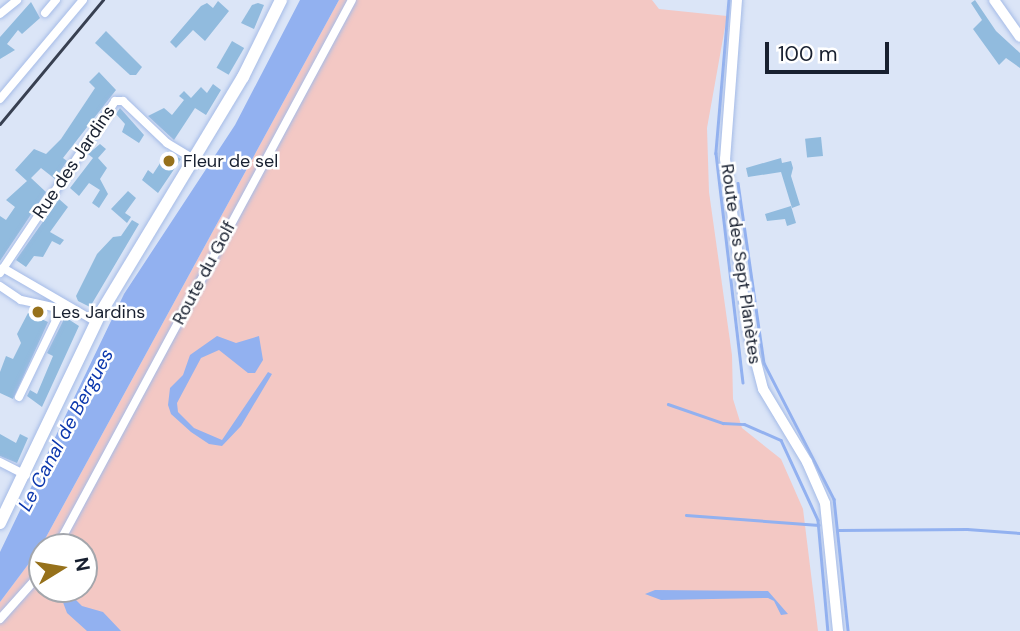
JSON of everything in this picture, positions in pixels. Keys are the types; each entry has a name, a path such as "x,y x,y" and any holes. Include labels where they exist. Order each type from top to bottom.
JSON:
{"main road":[{"path":"0,523 26,475 96,322 243,77 281,0"},
{"name":"Route des Sept Planètes","path":"739,0 725,159 750,342 763,389 811,469 825,503 838,631"}],"street":[{"path":"0,14 17,0"},
{"path":"45,13 56,0"},
{"path":"0,99 83,0"},
{"name":"Route du Golf","path":"65,533 352,0"},
{"path":"994,0 1020,37"},
{"name":"Rue des Jardins","path":"1,270 115,101 123,101 160,137 194,159"},
{"path":"1,270 63,307 96,322"},
{"path":"0,286 21,300 63,307"},
{"path":"19,397 63,307"},
{"path":"0,462 26,475"},
{"path":"0,619 28,588"}],"shaded area":[{"path":"339,0 652,0 659,9 727,16 707,128 709,192 732,355 733,399 742,428 781,459 803,509 818,631 0,631 0,602 28,565 28,603 98,603 98,533 48,533"}],"water":[{"name":"Le Canal de Bergues","path":"300,0 339,0 48,533 28,533 28,565 0,602 0,552 124,294 235,125"},
{"path":"217,336 236,343 259,336 263,360 255,373 248,373 219,350 201,358 177,403 178,412 194,428 222,440 268,372 272,374 241,426 222,446 209,444 191,432 171,414 168,405 170,388 183,375 190,355"},
{"path":"655,590 768,591 788,614 781,615 774,601 768,598 661,600 645,594"},
{"path":"63,603 79,603 103,612 121,631 87,631 67,613"}],"building":[{"path":"975,0 996,31 1020,53 1020,68 1006,58 999,65 973,29 982,20 971,3"},
{"path":"218,1 229,11 205,41 193,30 176,48 170,42 201,6 207,3 213,8"},
{"path":"31,2 40,18 22,34 18,30 7,44 15,50 0,59 0,37"},
{"path":"252,5 264,5 254,29 241,23"},
{"path":"106,31 142,67 136,75 130,75 95,43"},
{"path":"232,41 244,48 229,75 216,68"},
{"path":"99,72 116,90 63,158 67,161 55,179 41,168 31,178 46,192 0,261 0,216 6,220 15,207 6,200 27,181 15,170 34,149 46,154 61,139 95,88 89,82"},
{"path":"213,84 221,90 206,115 195,108 174,140 148,116 164,108 172,115 184,100 179,96 184,91 191,98 201,87 207,93"},
{"path":"120,108 144,135 139,143 122,132 125,124 116,114"},
{"path":"821,137 823,156 807,158 805,139"},
{"path":"100,144 106,149 98,158 107,168 100,179 108,194 99,208 92,203 100,190 89,183 79,196 70,188 93,158 88,154"},
{"path":"168,151 181,159 158,193 142,180 148,170 153,174"},
{"path":"781,158 782,163 791,161 793,168 791,176 800,205 792,208 781,172 748,177 746,168"},
{"path":"128,191 136,198 125,213 131,217 127,223 111,209"},
{"path":"59,199 68,207 50,232 64,240 60,245 52,241 43,257 34,256 26,267 16,260"},
{"path":"791,206 796,223 787,226 785,219 767,221 765,214"},
{"path":"132,220 139,224 90,307 78,301 76,296 97,254 113,237 121,236"},
{"path":"28,313 48,322 13,399 0,393 0,372 6,356 13,359 21,343 17,334"},
{"path":"65,317 79,326 42,407 27,396 30,390 37,394 53,356 47,353"},
{"path":"0,434 16,443 20,434 28,438 17,463 0,456"}],"waterway":[{"path":"729,0 716,153 743,382"},
{"path":"738,183 764,363 834,499 848,631"},
{"path":"668,404 723,423 744,424 781,440 818,520 828,631"},
{"path":"686,515 819,525"},
{"path":"839,530 967,529 1020,533"}],"railway":[{"path":"0,124 103,0"}],"place":[{"name":"Fleur de sel","path":"169,161"},
{"name":"Les Jardins","path":"38,312"}]}
